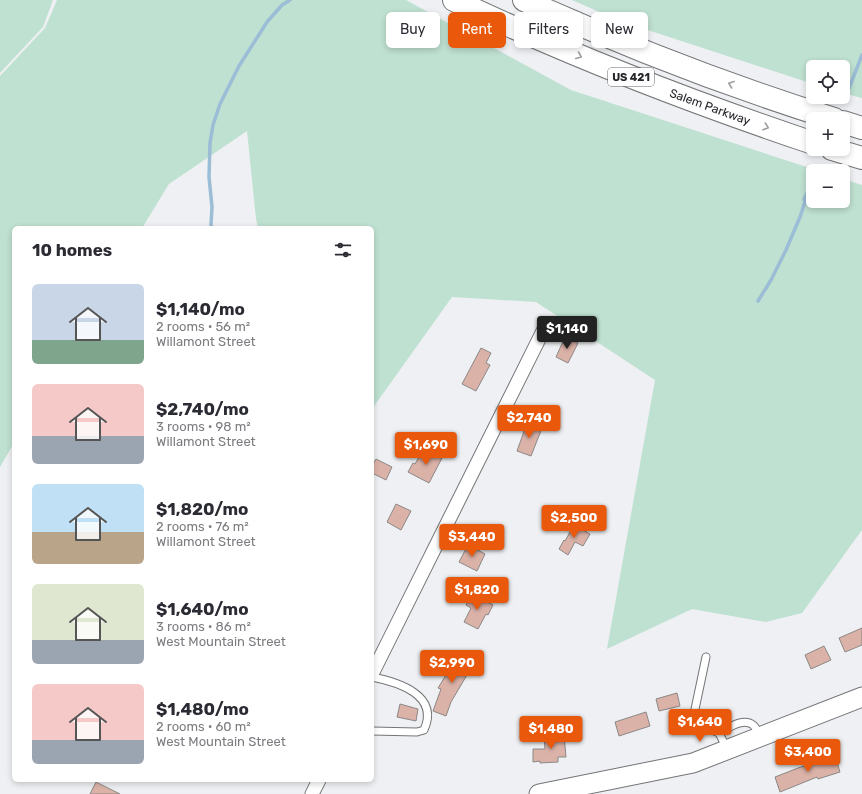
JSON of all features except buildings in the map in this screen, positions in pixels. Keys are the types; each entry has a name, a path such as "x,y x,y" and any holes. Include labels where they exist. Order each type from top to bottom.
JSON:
{"highway":[{"name":"Salem Parkway","path":"454,0 579,56 639,80 806,141"},
{"name":"US 421","path":"524,0 669,60 770,98 813,112"},
{"path":"850,124 862,128"},
{"path":"850,154 862,158"}],"main road":[{"path":"539,794 693,763 723,741 760,737 862,697"}],"street":[{"path":"374,671 545,326"},
{"path":"312,794 318,782"}],"lane":[{"path":"706,657 694,714 697,721 702,726 723,741"},
{"path":"374,676 396,682 418,694 427,709 427,718 424,730 417,732 374,731"}],"green space":[{"path":"0,0 53,0 43,27 0,73"},
{"path":"57,0 406,0 428,12 386,12 386,48 440,48 440,19 448,23 448,48 494,48 571,90 806,167 806,208 850,208 850,181 862,185 862,530 802,613 766,622 692,609 607,649 655,380 536,302 452,297 374,406 374,226 258,226 247,131 169,184 143,226 12,226 12,446 0,467 0,76 45,28"},
{"path":"572,0 862,0 862,98 850,95 850,60 806,60 806,82 648,30 648,12 599,12"}],"waterway":[{"path":"211,226 212,207 209,177 210,143 213,125 220,104 239,66 267,22 282,5 290,0"},
{"path":"850,86 862,55"},
{"path":"758,301 771,280 786,250 800,217 806,195"}]}
